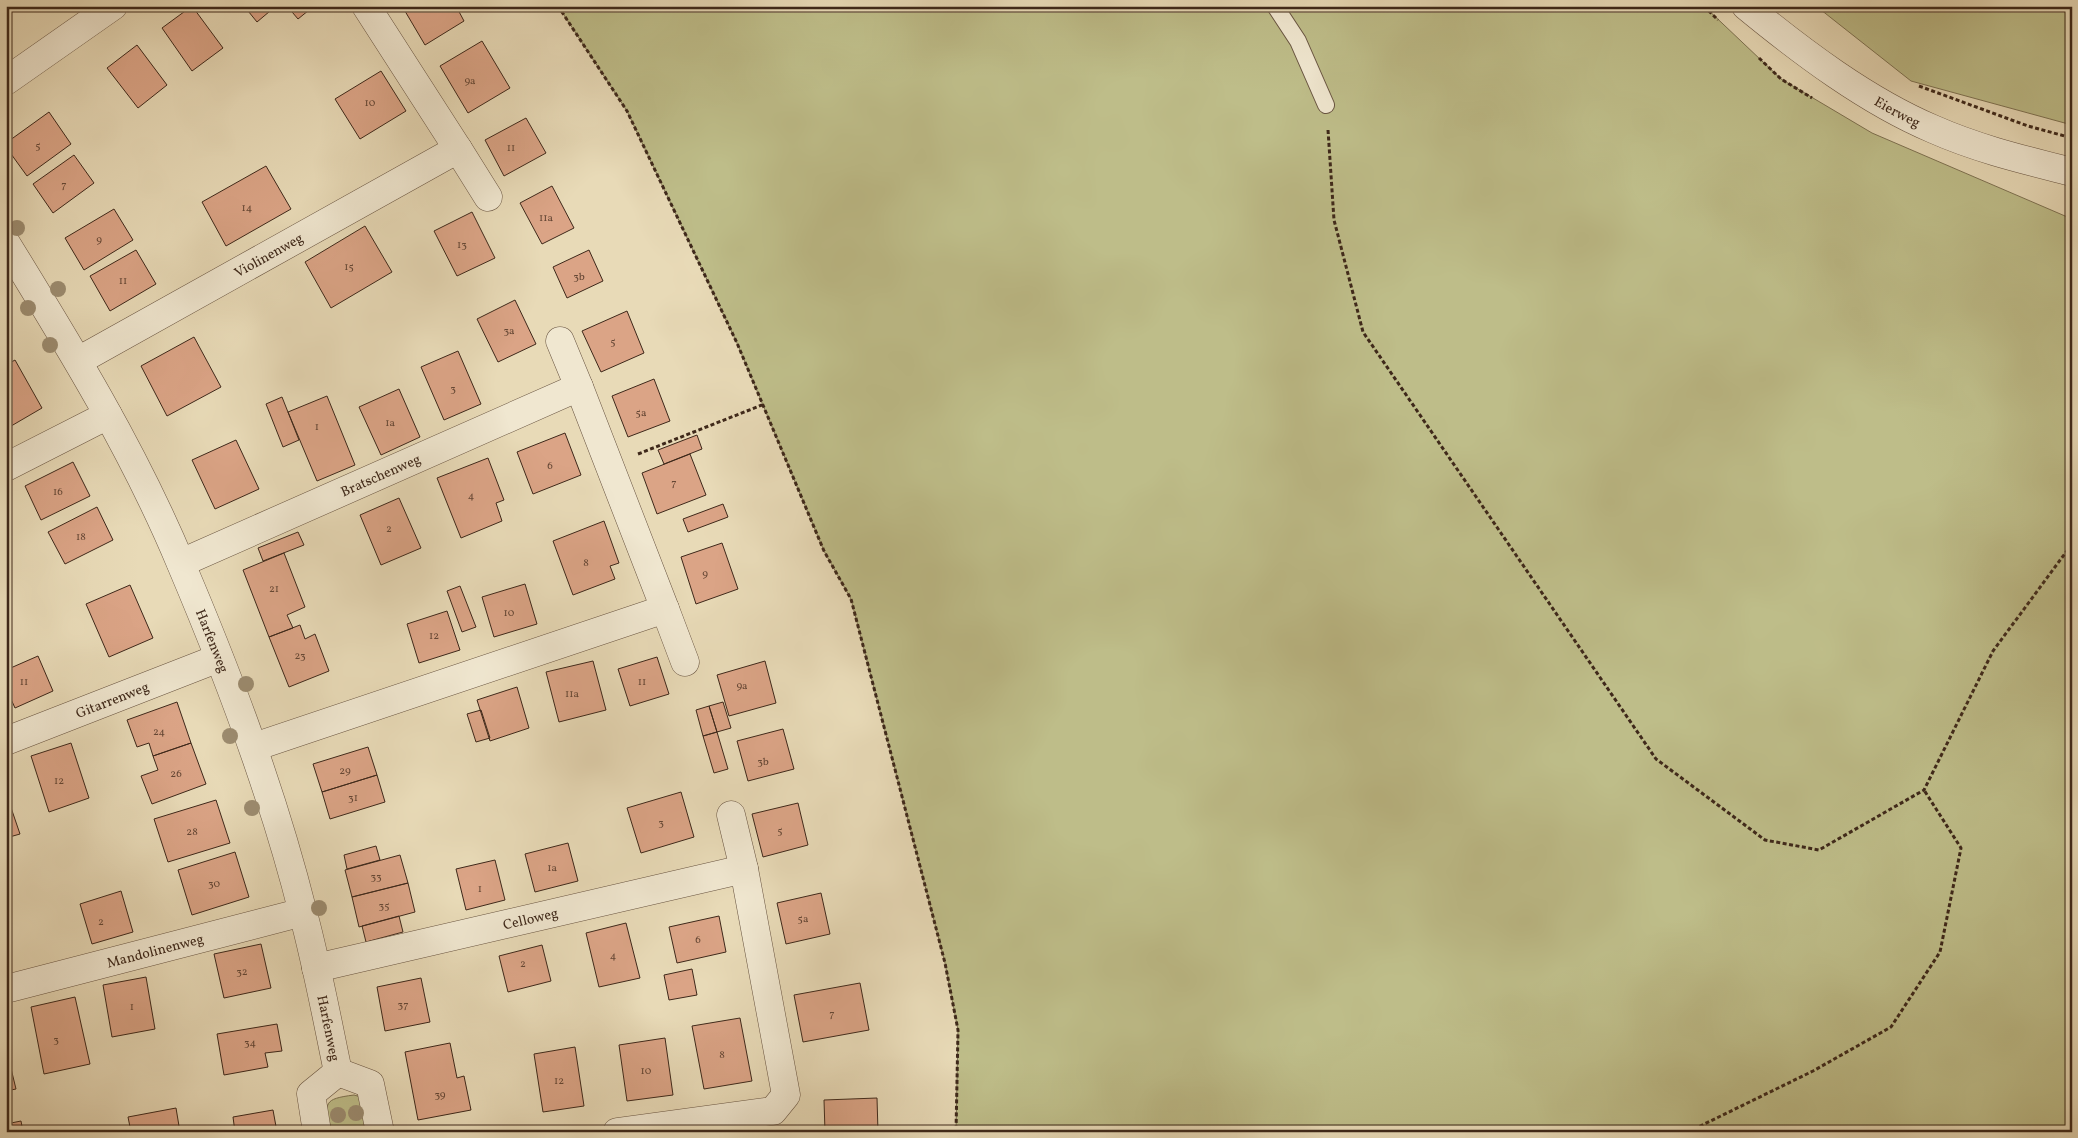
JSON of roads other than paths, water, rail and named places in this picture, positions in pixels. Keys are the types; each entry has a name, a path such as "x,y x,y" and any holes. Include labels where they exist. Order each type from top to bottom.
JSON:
{"street":[{"path":"6,82 113,6"},
{"path":"366,6 488,197"},
{"name":"Eierweg","path":"1746,6 1792,44 1866,94 1933,129 2002,155 2072,172"},
{"name":"Violinenweg","path":"78,361 458,148"},
{"name":"Harfenweg","path":"6,243 78,361 108,415 147,490 181,563 254,747 303,912 338,1072"},
{"path":"560,341 666,609 685,662"},
{"name":"Bratschenweg","path":"181,563 579,387"},
{"path":"6,467 108,415"},
{"path":"254,747 666,609"},
{"name":"Gitarrenweg","path":"6,741 219,658"},
{"path":"617,1132 773,1111 786,1095 744,870 731,815"},
{"name":"Celloweg","path":"316,968 744,870"},
{"name":"Mandolinenweg","path":"6,989 303,912"},
{"name":"Harfenweg","path":"317,1132 311,1094 338,1072"},
{"name":"Harfenweg","path":"338,1072 370,1084 380,1132"}],"lane":[{"path":"1275,6 1298,41 1326,105"}]}
